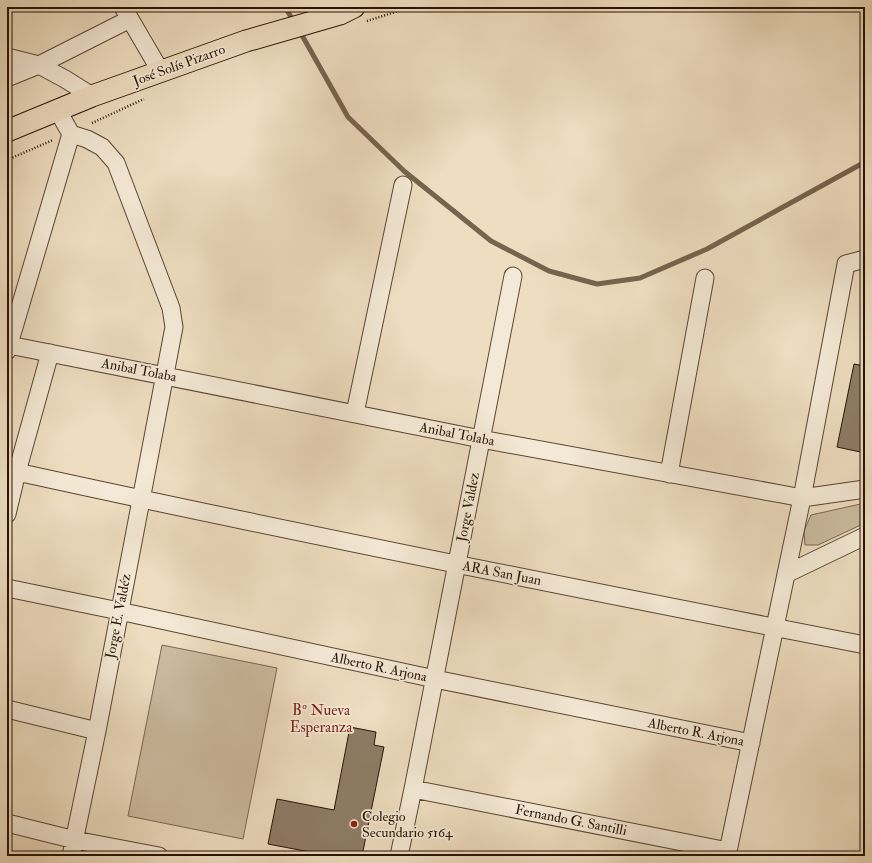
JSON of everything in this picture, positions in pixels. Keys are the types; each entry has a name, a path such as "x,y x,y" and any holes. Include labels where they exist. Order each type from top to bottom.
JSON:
{"main road":[{"name":"José Solís Pizarro","path":"7,131 92,96 246,41 347,10"}],"street":[{"path":"7,78 39,65 126,13 161,72"},
{"path":"7,57 39,65 66,79 92,96"},
{"path":"8,348 70,134 58,111"},
{"name":"Jorge E. Valdéz","path":"70,134 88,139 102,147 116,163 171,308 174,327 97,731 71,856"},
{"path":"355,413 403,185"},
{"path":"728,854 802,498 846,264 865,259"},
{"name":"Jorge Valdez","path":"399,856 513,276"},
{"path":"669,474 705,278"},
{"name":"Anibal Tolaba","path":"8,348 50,353 481,439 802,498 865,489"},
{"path":"7,514 12,470 50,353"},
{"name":"ARA San Juan","path":"12,470 140,499 865,645"},
{"path":"786,574 865,536"},
{"name":"Alberto R. Arjona","path":"7,588 119,610 434,679 751,743"},
{"path":"7,709 97,731"},
{"name":"Fernando G. Santilli","path":"413,789 728,854"},
{"path":"7,824 75,840 159,856"}],"path":[{"path":"7,160 70,134"}],"shaded area":[{"path":"865,503 865,523 818,545 805,545 804,531 811,515"},
{"path":"162,645 277,668 243,839 128,816"}],"building":[{"path":"854,364 865,366 865,453 837,447"},
{"path":"350,727 376,732 374,745 384,747 362,856 331,856 268,844 277,799 334,810"}],"waterway":[{"path":"285,7 294,22"},
{"path":"299,30 348,117 404,171 491,241 549,271 597,284 640,278 707,249 865,162"}],"place":[{"name":"Colegio Secundario 5164","path":"354,824"}],"district":[{"name":"Bº Nueva Esperanza","path":"321,718"}]}
